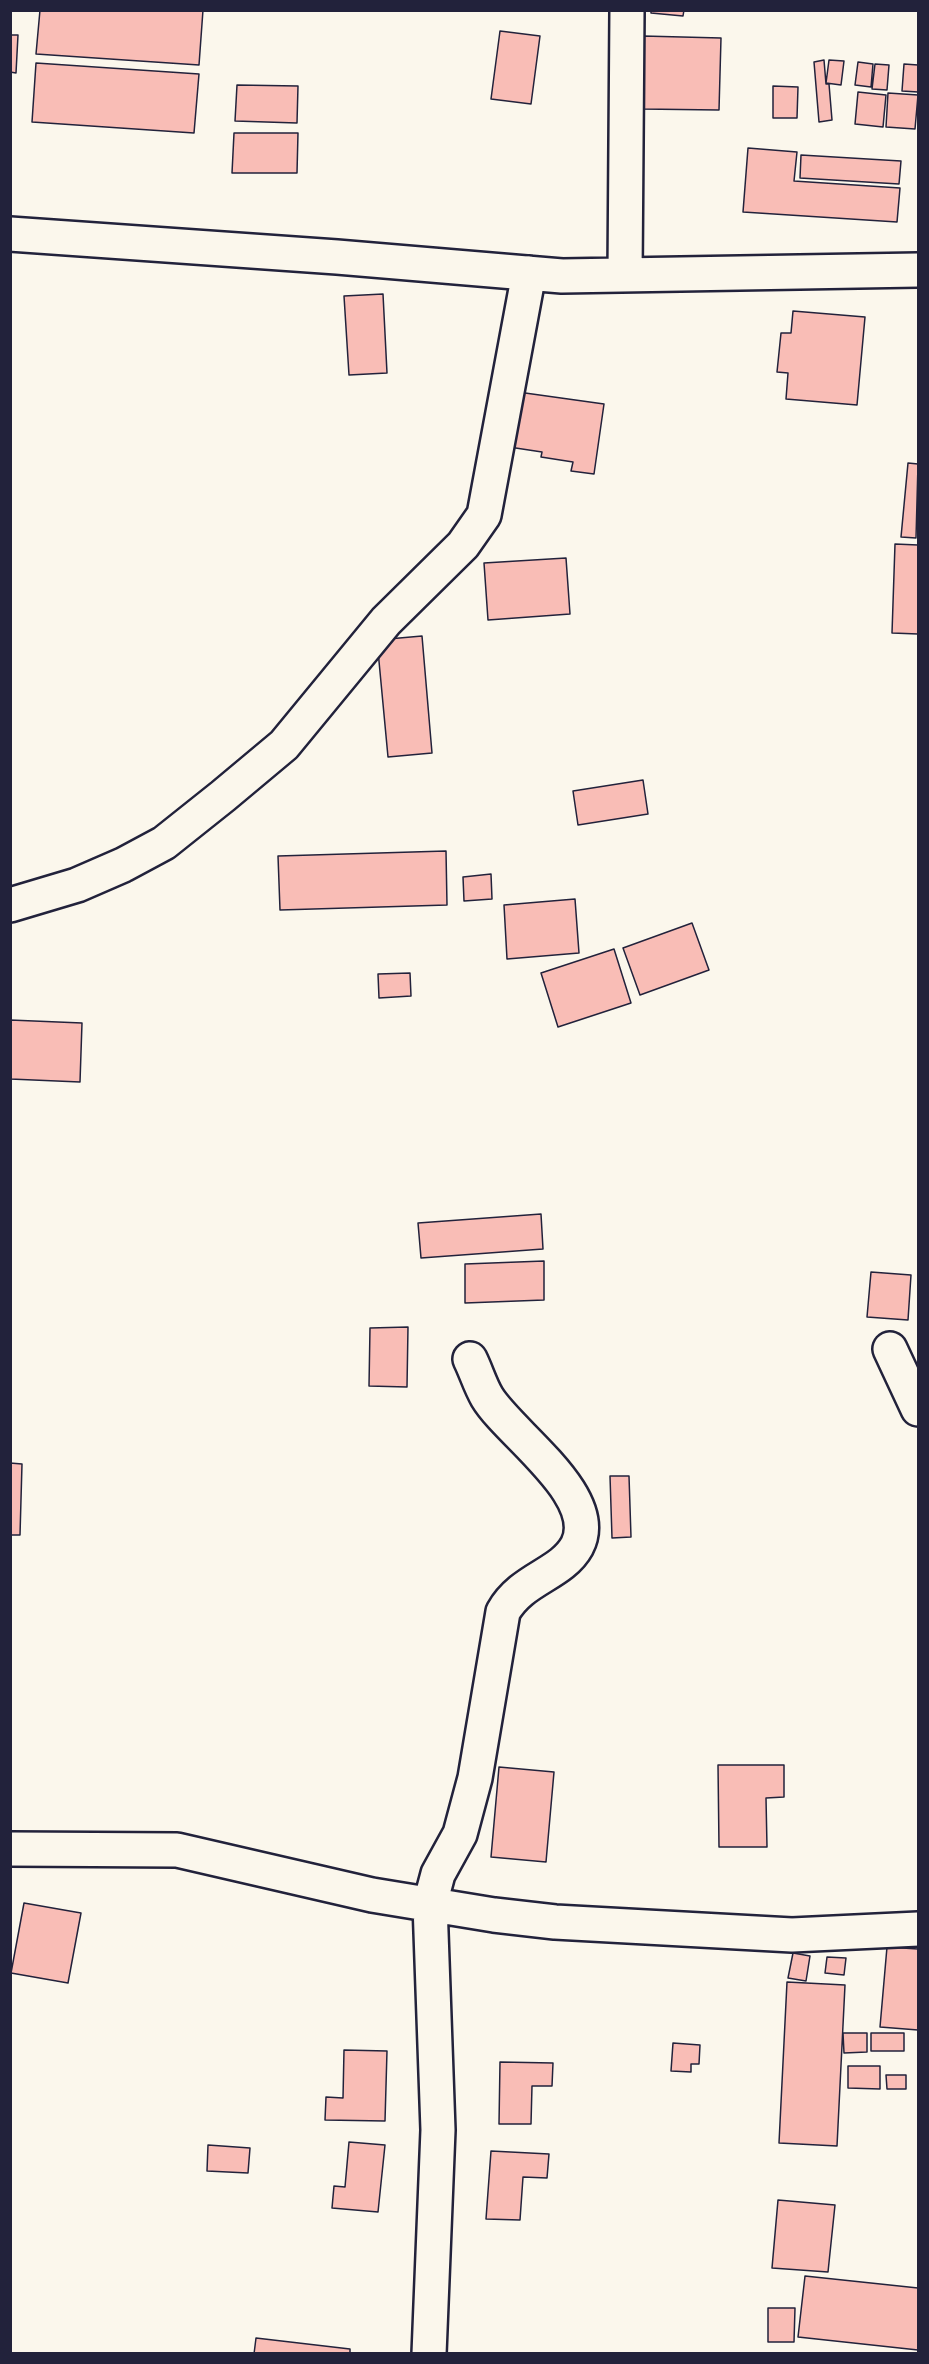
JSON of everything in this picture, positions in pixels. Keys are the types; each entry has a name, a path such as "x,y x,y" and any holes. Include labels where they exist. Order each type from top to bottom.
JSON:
{"street":[{"path":"624,275 627,10"},
{"path":"10,234 562,276 918,270"},
{"path":"10,905 76,885 164,843 284,744 386,621 463,545 484,515 529,273"},
{"path":"890,1349 918,1409"},
{"path":"429,2354 438,2130 430,1905 438,1874 460,1834 476,1778 503,1612 510,1600 525,1586 564,1562 577,1546 582,1528 573,1498 487,1398 470,1359"},
{"path":"10,1849 177,1850 372,1895 555,1922 792,1935 918,1929"}],"building":[{"path":"40,10 203,10 199,65 36,54"},
{"path":"651,10 684,10 683,16 651,13"},
{"path":"500,31 540,36 531,104 491,99"},
{"path":"10,35 18,35 16,73 10,72"},
{"path":"643,36 721,38 719,110 641,109"},
{"path":"824,60 832,120 819,122 814,62"},
{"path":"829,60 844,61 841,85 826,83"},
{"path":"858,62 873,64 871,87 855,85"},
{"path":"36,63 199,74 194,133 32,122"},
{"path":"875,64 889,65 887,90 872,89"},
{"path":"904,64 918,65 918,92 902,91"},
{"path":"237,85 298,86 297,123 235,121"},
{"path":"773,86 798,87 797,118 773,118"},
{"path":"858,92 886,95 883,127 855,124"},
{"path":"888,93 918,95 915,129 886,127"},
{"path":"234,133 298,133 297,173 232,173"},
{"path":"748,148 797,152 794,181 900,188 897,222 743,212"},
{"path":"801,155 901,161 899,184 800,178"},
{"path":"383,294 387,373 349,375 344,296"},
{"path":"793,311 865,317 857,405 786,399 788,373 777,372 781,333 791,333"},
{"path":"518,392 604,404 594,474 571,471 573,462 541,457 542,452 509,447"},
{"path":"908,463 918,464 916,538 901,537"},
{"path":"895,544 918,545 918,634 892,633"},
{"path":"566,558 570,614 488,620 484,563"},
{"path":"422,636 432,753 388,757 377,640"},
{"path":"643,780 648,814 578,825 573,791"},
{"path":"446,851 447,905 280,910 278,856"},
{"path":"491,874 492,899 464,901 463,877"},
{"path":"575,899 579,953 507,959 504,905"},
{"path":"692,923 709,970 640,995 623,948"},
{"path":"614,949 631,1003 558,1027 541,973"},
{"path":"410,973 411,996 379,998 378,974"},
{"path":"10,1020 82,1023 80,1082 10,1079"},
{"path":"541,1214 543,1249 421,1258 418,1223"},
{"path":"544,1261 544,1300 465,1303 465,1264"},
{"path":"871,1272 911,1275 908,1320 867,1317"},
{"path":"408,1327 407,1387 369,1386 370,1328"},
{"path":"10,1463 22,1464 20,1535 10,1535"},
{"path":"610,1476 629,1476 631,1537 612,1538"},
{"path":"718,1765 784,1765 784,1797 766,1798 767,1847 719,1847"},
{"path":"499,1767 554,1772 546,1862 491,1857"},
{"path":"24,1903 81,1913 68,1983 11,1973"},
{"path":"887,1947 918,1949 918,2030 880,2027"},
{"path":"793,1953 810,1956 806,1981 788,1978"},
{"path":"827,1957 846,1958 844,1975 825,1973"},
{"path":"787,1982 845,1985 837,2146 779,2143"},
{"path":"843,2033 867,2033 867,2052 844,2053"},
{"path":"871,2033 904,2033 904,2051 871,2051"},
{"path":"673,2043 700,2045 699,2064 691,2064 691,2072 671,2071"},
{"path":"344,2050 387,2051 385,2121 325,2120 326,2097 343,2098"},
{"path":"500,2062 553,2063 552,2086 532,2086 531,2124 499,2124"},
{"path":"848,2066 880,2066 880,2089 848,2088"},
{"path":"886,2075 906,2075 906,2089 887,2089"},
{"path":"349,2142 385,2145 378,2212 332,2208 334,2186 345,2187"},
{"path":"208,2145 250,2148 248,2173 207,2171"},
{"path":"491,2151 549,2154 547,2178 523,2177 520,2220 486,2219"},
{"path":"778,2200 835,2205 828,2272 772,2268"},
{"path":"805,2276 918,2288 918,2350 798,2337"},
{"path":"768,2308 795,2308 794,2342 768,2342"},
{"path":"256,2338 350,2349 350,2354 254,2354"}]}
